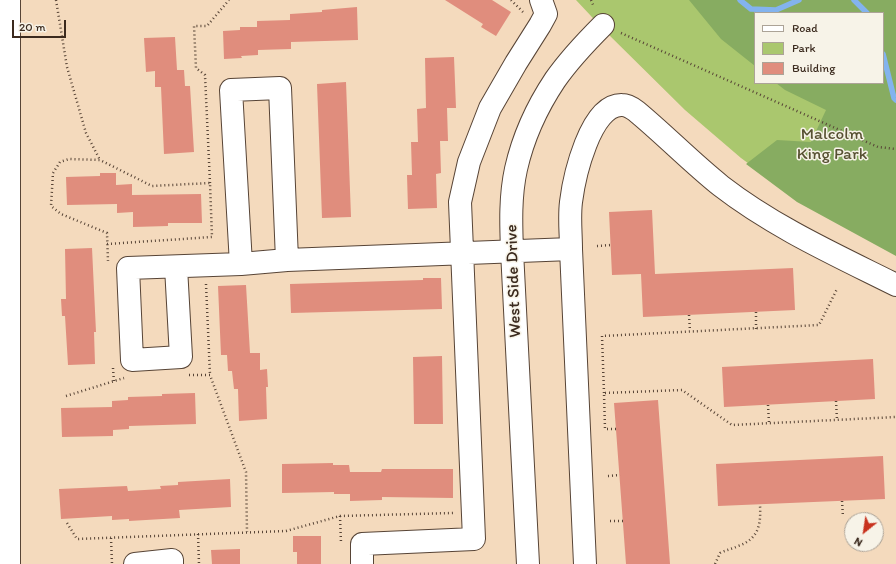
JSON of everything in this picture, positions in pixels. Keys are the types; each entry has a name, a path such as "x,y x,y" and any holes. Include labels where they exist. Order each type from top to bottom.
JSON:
{"main road":[{"path":"9,0 9,564"},
{"path":"362,564 362,544 474,539 460,202 469,162 490,108 546,14 541,0"},
{"name":"West Side Drive","path":"528,564 512,251 512,202 515,170 533,118 555,80 603,25"},
{"path":"241,264 231,90 280,88 287,260"},
{"path":"585,564 571,249 571,204 573,186 582,155 587,141 600,116 614,106 629,106 636,110 689,160 722,186 751,206 807,240 896,285"},
{"path":"176,267 181,357 132,360 128,268 571,249"},
{"path":"135,564 172,560 172,564"}],"path":[{"path":"56,0 67,67 86,133 100,160"},
{"path":"108,244 212,238 205,75 196,68 194,26 207,26 229,0"},
{"path":"630,37 878,146 896,149"},
{"path":"109,267 107,233 61,214 51,206 53,172 60,162 69,159 100,160 152,186 210,183"},
{"path":"597,246 611,245"},
{"path":"206,283 210,375 246,472 247,532"},
{"path":"616,429 605,430 602,336 820,325 837,289"},
{"path":"756,312 756,329"},
{"path":"689,315 690,331"},
{"path":"113,366 114,382"},
{"path":"187,376 210,375"},
{"path":"66,396 124,378"},
{"path":"604,392 682,390 732,425 896,417"},
{"path":"836,401 837,420"},
{"path":"768,404 769,423"},
{"path":"608,476 620,475"},
{"path":"842,501 843,517"},
{"path":"715,564 720,553 746,543 757,532 760,520 760,504"},
{"path":"67,523 77,539 286,531 340,516 456,513"},
{"path":"340,516 341,550"},
{"path":"610,521 623,521"},
{"path":"198,534 199,564"},
{"path":"111,538 112,564"}],"green space":[{"name":"Malcolm King Park","path":"576,0 896,0 896,249 771,180 741,158 685,110 605,31"},
{"path":"689,0 896,0 896,256 797,202 746,164 777,140 811,142 826,110 785,90 777,84 884,84 884,12 754,12 754,65 721,39"}],"building":[{"path":"445,0 492,0 511,12 496,36 481,27 483,24"},
{"path":"357,7 358,40 291,42 291,49 258,50 258,55 224,59 223,31 240,30 240,27 257,27 257,21 290,20 290,14 322,12 322,10"},
{"path":"175,37 177,70 184,70 185,86 190,86 194,152 164,154 161,87 155,87 155,71 146,72 144,38"},
{"path":"454,57 456,108 447,108 448,141 440,141 441,173 436,174 437,208 408,209 407,175 412,175 411,142 418,142 417,109 426,108 425,58"},
{"path":"346,82 351,217 322,218 317,84"},
{"path":"100,173 116,173 116,185 132,184 132,195 201,194 202,223 168,223 168,226 133,227 133,212 117,213 117,204 67,205 66,177 100,176"},
{"path":"652,210 655,274 793,268 795,310 643,317 641,274 612,275 609,212"},
{"path":"92,248 96,332 94,332 95,364 68,365 65,316 62,316 61,299 66,299 65,249"},
{"path":"423,278 441,278 442,309 291,313 290,284 423,280"},
{"path":"246,285 250,353 260,353 260,370 267,369 267,419 239,421 238,389 234,389 232,371 228,371 227,355 221,355 218,286"},
{"path":"442,356 443,424 414,424 413,357"},
{"path":"873,359 875,399 724,407 722,367"},
{"path":"195,393 196,424 129,426 129,429 113,430 113,436 62,437 61,408 112,407 112,401 128,400 128,397"},
{"path":"658,400 670,564 626,564 614,403"},
{"path":"883,456 885,499 718,506 716,464"},
{"path":"333,463 333,465 349,465 350,472 381,472 382,469 453,469 453,498 382,497 382,500 350,501 350,494 334,494 334,492 282,493 282,464"},
{"path":"230,479 231,507 179,510 180,518 129,521 129,519 112,520 112,516 61,519 59,489 127,486 128,491 161,489 160,486 178,485 178,482"},
{"path":"293,536 321,536 321,564 297,564 297,552 293,552"},
{"path":"240,549 240,564 212,564 211,550"}],"waterway":[{"path":"740,0 751,9 776,10 799,0"},
{"path":"854,0 866,12"},
{"path":"884,58 894,98 896,100"}]}
